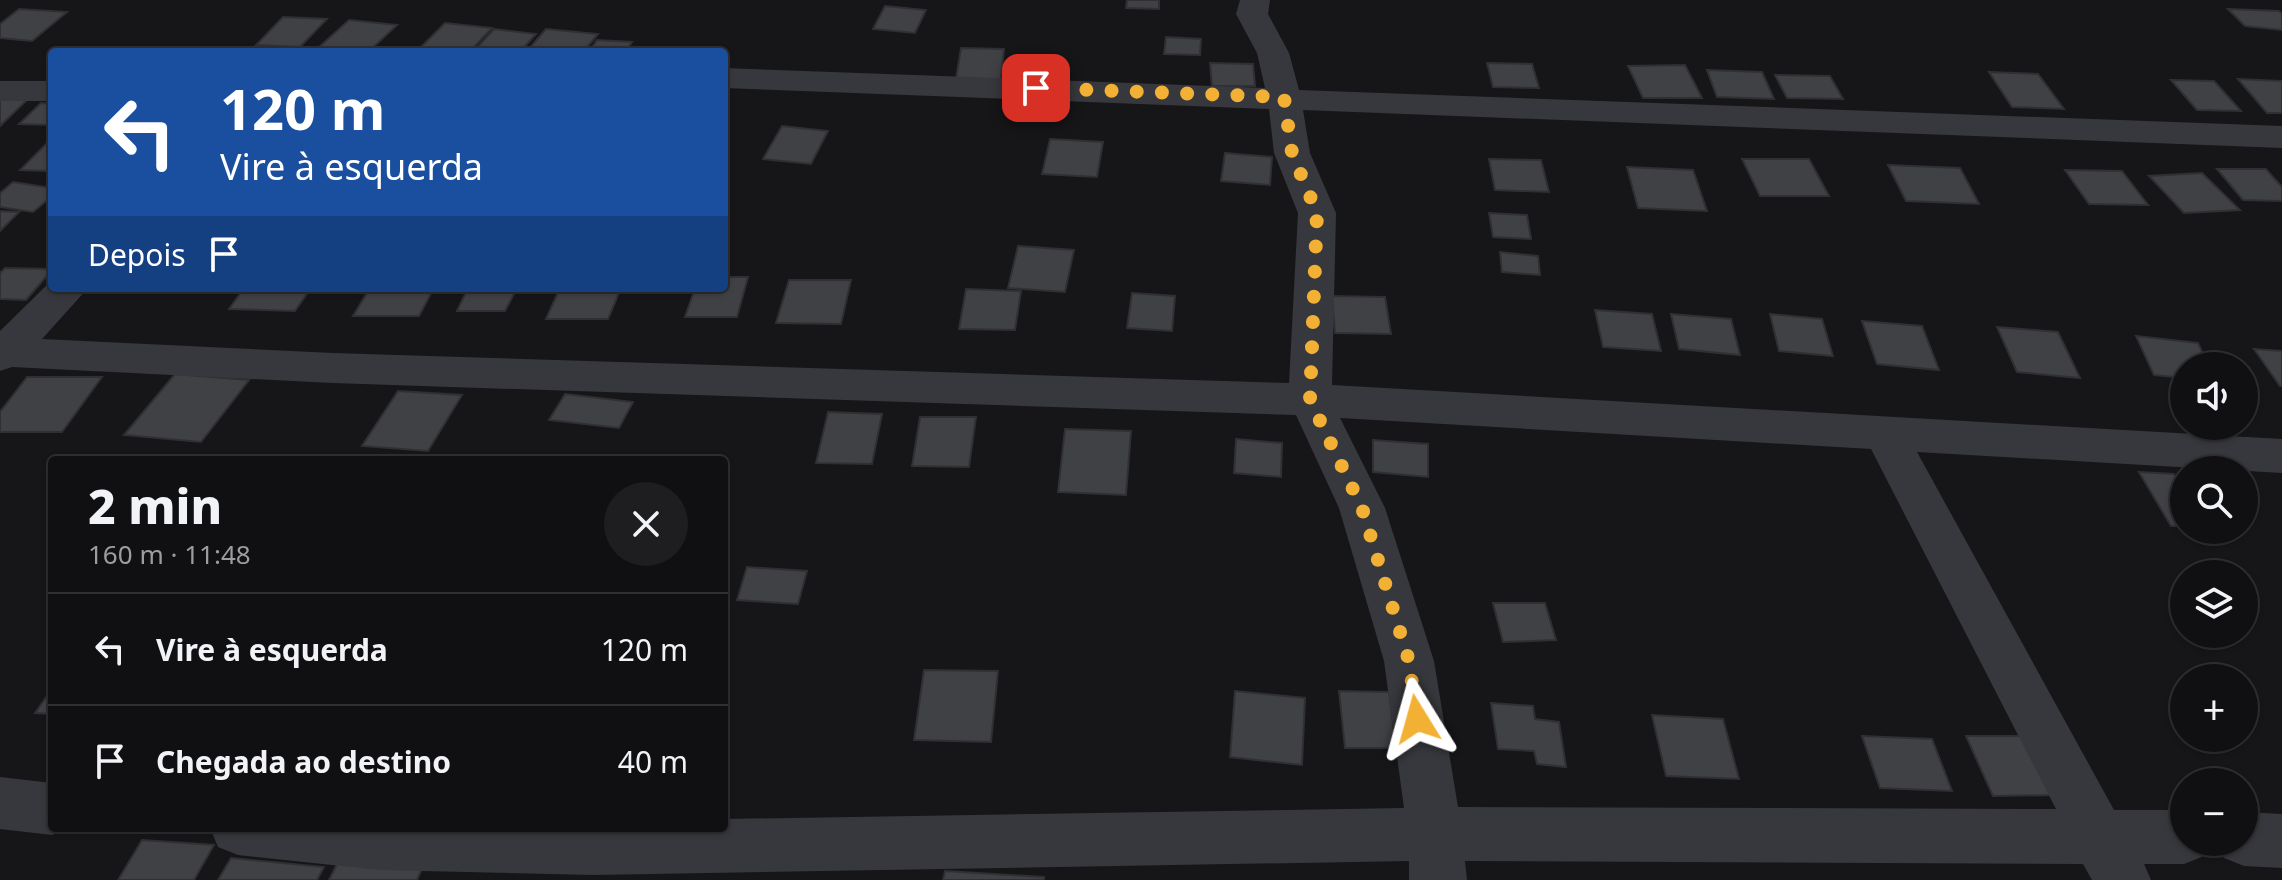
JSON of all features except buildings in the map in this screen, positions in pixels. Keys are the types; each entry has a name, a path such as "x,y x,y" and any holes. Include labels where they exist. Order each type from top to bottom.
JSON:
{"street":[{"path":"1255,0 1252,14 1273,53 1284,97 1292,153 1317,213 1310,400 1362,508 1409,661 1436,857"},
{"path":"728,78 2282,137"},
{"path":"0,91 48,91"},
{"path":"1,353 64,292"},
{"path":"1,353 349,368 1310,400 2282,456"},
{"path":"1885,433 2110,858"},
{"path":"0,803 48,809"},
{"path":"276,832 596,864 1436,857 2110,858 2170,841"},
{"path":"2258,840 2282,841"}],"route":[{"path":"1036,88 1284,97 1292,153 1317,213 1310,400 1362,508 1409,661 1417,719"}]}
